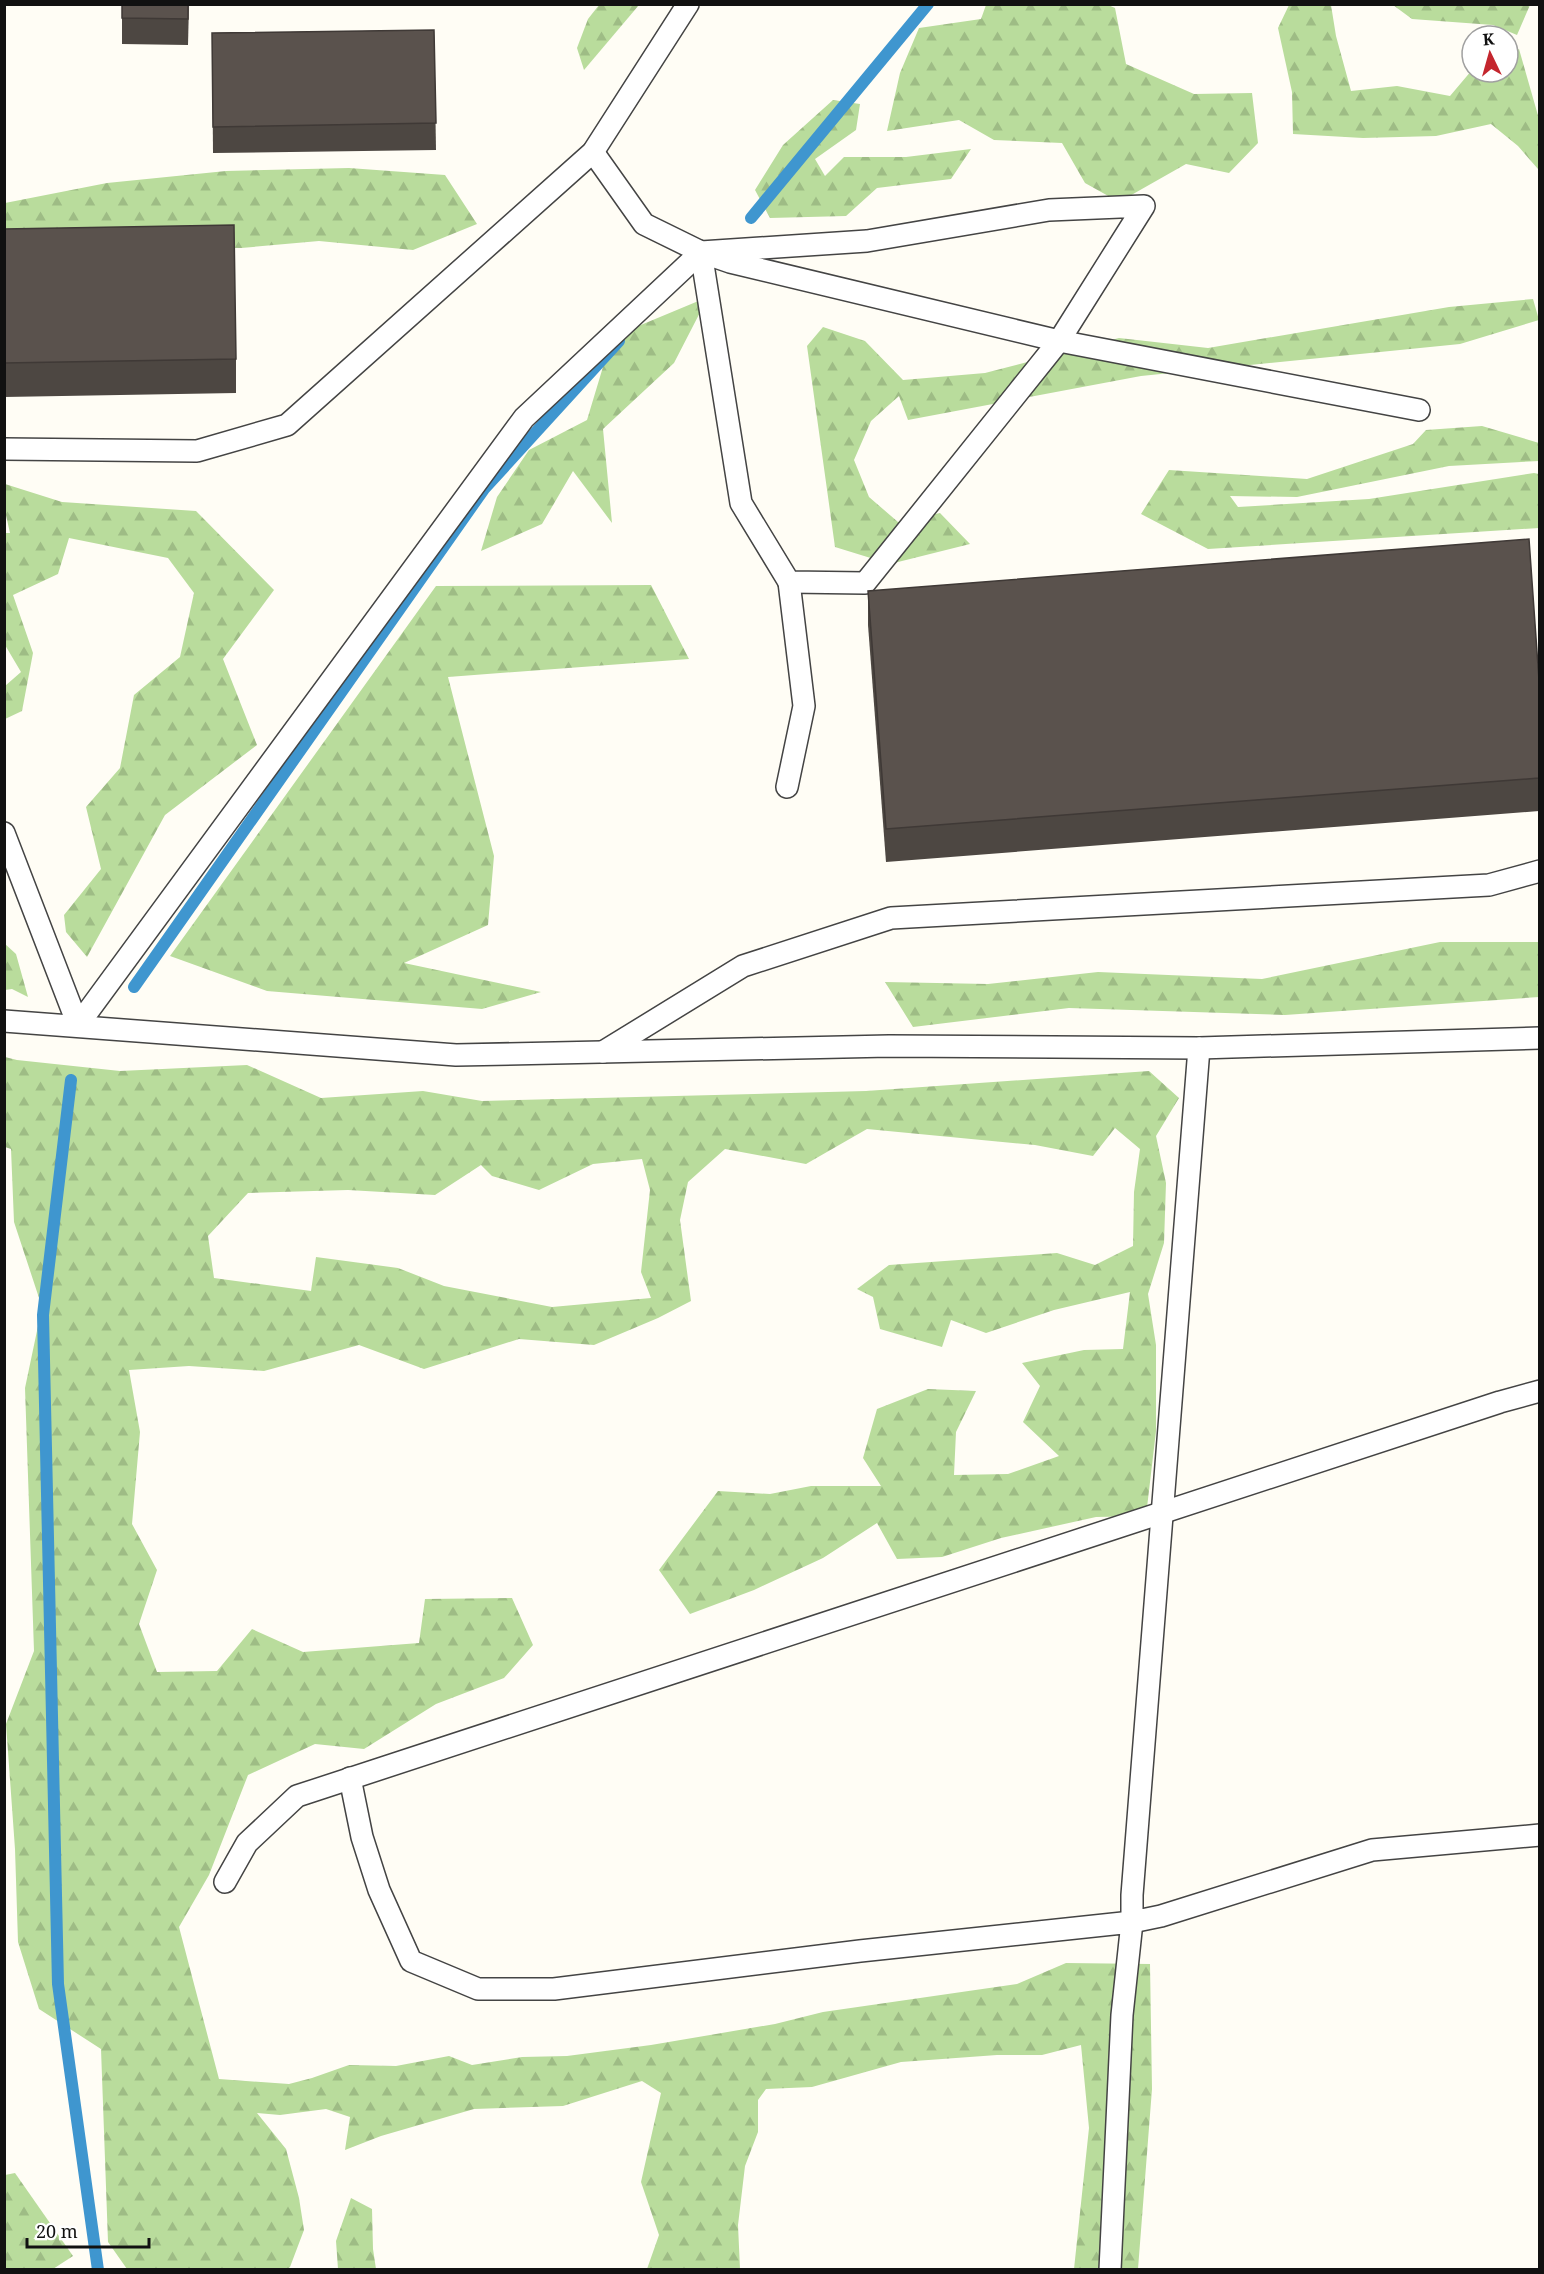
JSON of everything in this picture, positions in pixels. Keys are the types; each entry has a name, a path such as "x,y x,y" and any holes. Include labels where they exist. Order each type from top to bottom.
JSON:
{"lane":[{"path":"4,449 197,451 287,424 593,152 688,4"},
{"path":"593,152 644,224 701,252 730,262 1059,341 1419,411"},
{"path":"78,1025 524,418 701,252 867,241 1049,210 1144,206 1059,341 865,584 789,582"},
{"path":"701,252 741,503 789,582 804,706 787,788"},
{"path":"4,833 78,1025"},
{"path":"602,1052 743,966 891,918 1489,885 1539,871"},
{"path":"4,1021 456,1055 889,1046 1199,1048 1539,1038"},
{"path":"1110,2270 1122,2015 1132,1922 1132,1895 1199,1048"},
{"path":"225,1882 247,1843 297,1796 1162,1511 1500,1402 1539,1392"},
{"path":"350,1778 362,1838 379,1890 411,1961 478,1989 554,1989 860,1951 1132,1922 1161,1916 1372,1850 1539,1834"}],"green space":[{"path":"1106,4 1115,8 1126,64 1194,94 1252,93 1258,143 1229,173 1186,164 1119,202 1085,183 1062,143 994,140 959,120 887,131 900,73 919,28 981,19 986,5"},
{"path":"1530,4 1520,28 1520,24 1480,24 1412,19 1393,5"},
{"path":"599,5 639,5 584,70 577,48 588,19"},
{"path":"1289,5 1331,5 1336,36 1351,91 1397,86 1450,96 1460,84 1520,84 1520,52 1539,119 1538,169 1518,146 1491,124 1436,136 1363,138 1293,134 1292,92 1278,28"},
{"path":"833,100 860,104 856,130 815,159 825,176 844,157 906,157 971,149 951,179 877,188 846,216 770,218 755,190 783,145"},
{"path":"349,168 445,175 477,224 413,250 319,241 241,248 5,244 5,203 107,183 226,171"},
{"path":"708,297 674,363 603,429 612,523 573,471 542,524 481,551 497,497 529,450 587,420 612,337"},
{"path":"1533,299 1539,320 1460,344 1141,376 908,420 899,396 871,421 854,460 869,497 898,522 940,513 970,544 890,564 835,547 807,346 823,327 865,341 903,380 985,373 1119,338 1208,348 1449,307"},
{"path":"1482,426 1539,443 1539,461 1449,466 1297,497 1230,496 1238,507 1369,499 1534,473 1539,474 1539,528 1208,549 1141,514 1169,470 1307,479 1413,444 1426,430"},
{"path":"5,484 62,502 196,511 274,590 223,659 257,745 165,815 87,957 66,932 64,915 101,869 86,807 120,768 134,695 180,657 194,593 168,558 69,538 58,574 13,595 33,653 22,711 5,719 5,686 21,672 5,645 4,533 10,533 5,511"},
{"path":"651,585 689,659 448,677 494,856 488,925 404,963 541,992 482,1009 267,991 170,956 436,586"},
{"path":"1440,942 1539,942 1539,997 1285,1015 1069,1008 913,1027 885,982 988,984 1098,972 1262,979"},
{"path":"4,943 16,954 28,997 12,989 5,990"},
{"path":"5,1057 120,1071 247,1065 321,1098 423,1091 482,1101 866,1091 1149,1071 1179,1098 1156,1136 1166,1183 1164,1243 1148,1294 1156,1345 1156,1431 1146,1516 1096,1517 1001,1538 942,1557 897,1559 877,1523 823,1558 754,1590 690,1614 659,1570 718,1491 770,1494 811,1486 881,1486 863,1458 877,1409 928,1389 976,1391 956,1432 954,1475 1008,1474 1059,1456 1023,1422 1040,1386 1022,1363 1084,1350 1123,1349 1130,1292 1054,1310 986,1333 951,1320 942,1347 880,1329 873,1297 857,1289 889,1265 1057,1253 1095,1265 1133,1246 1134,1192 1140,1149 1115,1128 1093,1156 1035,1145 867,1129 806,1164 725,1149 688,1182 680,1220 691,1301 658,1318 594,1345 519,1339 424,1369 359,1345 264,1371 189,1366 129,1370 140,1432 132,1524 157,1570 139,1624 157,1672 217,1671 252,1629 303,1652 419,1643 425,1599 512,1598 533,1645 504,1678 436,1704 364,1749 315,1744 248,1775 209,1875 179,1927 219,2079 289,2084 349,2065 396,2066 449,2056 472,2065 522,2057 567,2056 651,2045 775,2024 823,2012 1017,1984 1066,1963 1150,1964 1152,2089 1138,2269 1074,2269 1089,2128 1081,2045 1042,2055 997,2055 901,2062 812,2087 766,2089 758,2100 758,2132 745,2166 738,2225 740,2269 647,2269 659,2235 641,2182 661,2093 642,2081 563,2106 474,2109 381,2136 345,2150 350,2117 326,2109 280,2115 257,2113 286,2149 299,2198 304,2230 290,2267 286,2270 127,2269 108,2242 101,2049 39,2009 18,1942 15,1849 6,1724 34,1651 25,1388 42,1307 14,1222 11,1149 5,1147","holes":["642,1159 650,1190 641,1272 651,1298 552,1307 444,1286 398,1268 316,1257 311,1291 214,1278 208,1236 248,1193 348,1190 435,1195 481,1165 492,1176 539,1190 593,1164"]},
{"path":"15,2173 73,2256 53,2269 5,2269 5,2175"},
{"path":"351,2198 372,2209 376,2269 338,2269 336,2241"}],"building":[{"path":"122,4 188,4 188,19 122,18"},
{"path":"434,30 436,123 213,127 212,33"},
{"path":"234,225 236,359 4,363 4,229"},
{"path":"1529,539 1539,680 1539,778 886,829 868,591"}],"waterway":[{"path":"751,218 928,4"},
{"path":"134,987 484,489 619,341"},
{"path":"71,1080 43,1315 58,1984 98,2270"}]}
